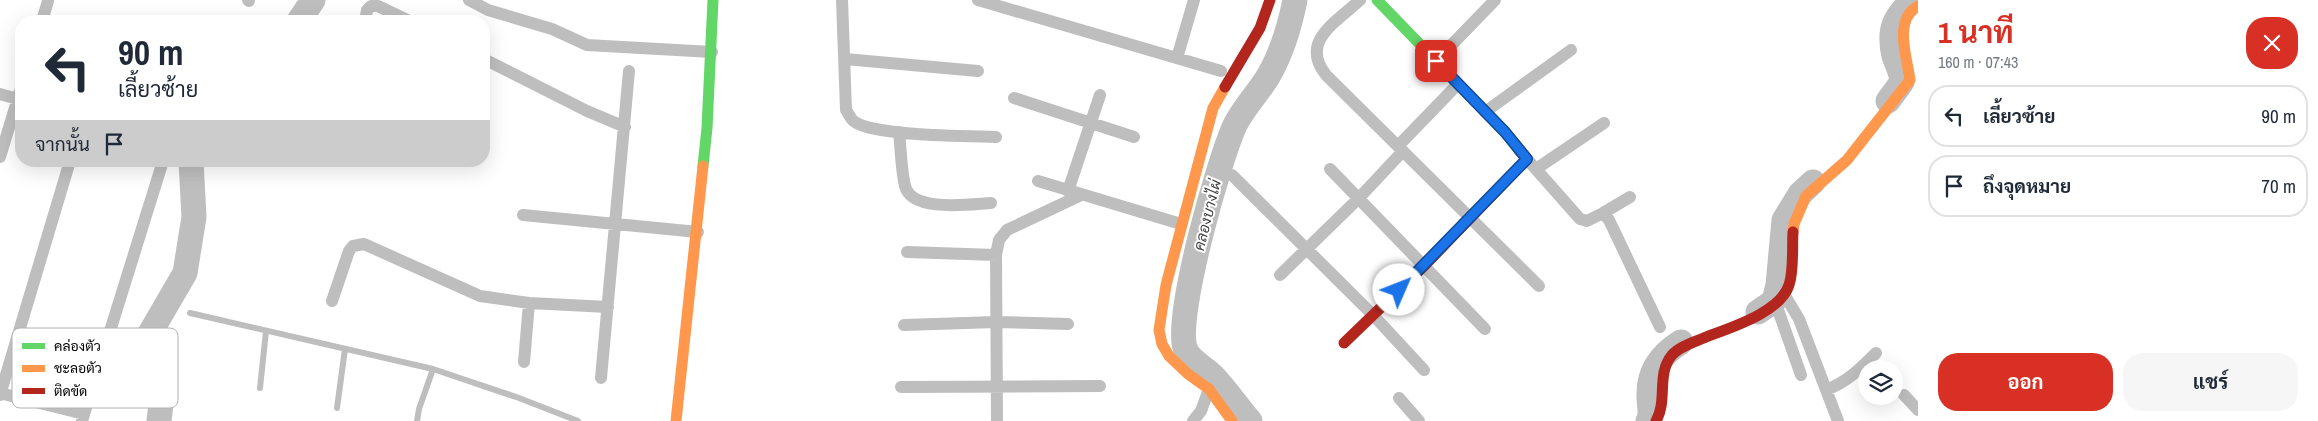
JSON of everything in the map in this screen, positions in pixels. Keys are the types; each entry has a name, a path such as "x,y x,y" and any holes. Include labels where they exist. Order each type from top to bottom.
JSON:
{"street":[{"path":"44,15 48,0"},
{"path":"468,0 488,10 546,27 581,44 594,47 712,52"},
{"path":"676,421 698,232 712,52 713,0"},
{"path":"842,0 846,110 854,122 866,127 899,132 996,137"},
{"path":"978,0 1221,72"},
{"path":"1177,58 1194,0"},
{"path":"1232,421 1210,389 1188,374 1169,356 1162,344 1159,330 1162,303 1181,224 1213,108 1260,28 1270,0"},
{"path":"1360,0 1320,38 1315,50 1317,64 1539,286"},
{"path":"1376,0 1485,112 1580,219 1587,221 1630,197"},
{"path":"1436,61 1495,0"},
{"path":"367,15 367,10 371,6 378,6 397,15"},
{"path":"1656,421 1663,407 1663,371 1671,355 1687,345 1767,311 1780,299 1789,286 1794,224 1806,196 1847,160 1915,83 1903,28 1904,21 1913,8 1918,6"},
{"path":"1485,112 1571,50"},
{"path":"845,59 978,71"},
{"path":"490,62 587,111 625,127"},
{"path":"601,378 629,71"},
{"path":"1280,275 1360,198 1458,84"},
{"path":"0,94 15,96"},
{"path":"1068,191 1100,96"},
{"path":"1014,98 1134,137"},
{"path":"0,157 15,111"},
{"path":"1536,170 1604,123"},
{"path":"899,132 905,188 912,197 920,202 934,205 991,203"},
{"path":"1344,343 1425,265 1527,159"},
{"path":"20,328 68,167"},
{"path":"111,328 161,167"},
{"path":"1330,169 1485,329"},
{"path":"1232,175 1305,250 1373,315 1424,370"},
{"path":"1038,181 1181,224"},
{"path":"997,421 996,255 999,240 1007,230 1082,195"},
{"path":"1603,213 1614,229 1660,327"},
{"path":"523,215 698,232"},
{"path":"332,302 349,252 353,246 364,244 480,296 529,303 608,307"},
{"path":"907,252 996,255"},
{"path":"1780,299 1801,375"},
{"path":"1780,299 1799,320 1838,421"},
{"path":"524,362 529,303"},
{"path":"904,325 996,322 1068,324"},
{"path":"1826,390 1840,385 1854,375 1876,353"},
{"path":"0,394 12,354"},
{"path":"901,387 1100,386"},
{"path":"1193,421 1210,389"},
{"path":"1904,395 1918,410"},
{"path":"1399,398 1419,421"},
{"path":"48,408 83,418"}],"lane":[{"path":"190,314 433,369 519,398 578,421"},
{"path":"260,388 266,331"},
{"path":"337,408 345,349"},
{"path":"417,421 419,409 433,369"}],"waterway":[{"path":"303,15 313,0"},
{"name":"คลองบางไผ่","path":"1250,421 1214,377 1187,353 1184,330 1186,304 1200,237 1228,143 1239,118 1274,66 1285,38 1295,0"},
{"path":"1888,101 1902,82 1892,47 1892,31 1901,12 1913,0"},
{"path":"153,328 185,273 194,217 191,167"},
{"path":"1758,312 1774,301 1778,285 1784,220 1800,194 1813,182"},
{"path":"1648,421 1650,412 1649,388 1653,372 1661,359 1681,342"},
{"path":"159,421 161,408"}],"traffic: fast":[{"path":"703,166 707,128 713,0"},
{"path":"1377,0 1505,132 1519,150"}],"traffic: slow":[{"path":"1793,232 1794,224 1806,196 1847,160 1910,80 1904,30 1910,12 1918,6"},
{"path":"1225,87 1213,108 1166,285 1159,330 1162,344 1169,356 1188,374 1209,389 1232,421"},
{"path":"676,421 703,166"}],"traffic: jam":[{"path":"1225,87 1260,28 1270,0"},
{"path":"1344,343 1425,265 1527,159 1519,150"},
{"path":"1656,421 1661,404 1664,370 1672,355 1688,344 1753,318 1775,304 1784,295 1792,273 1793,232"}],"route":[{"path":"1399,290 1527,159 1505,132 1436,61"}]}
